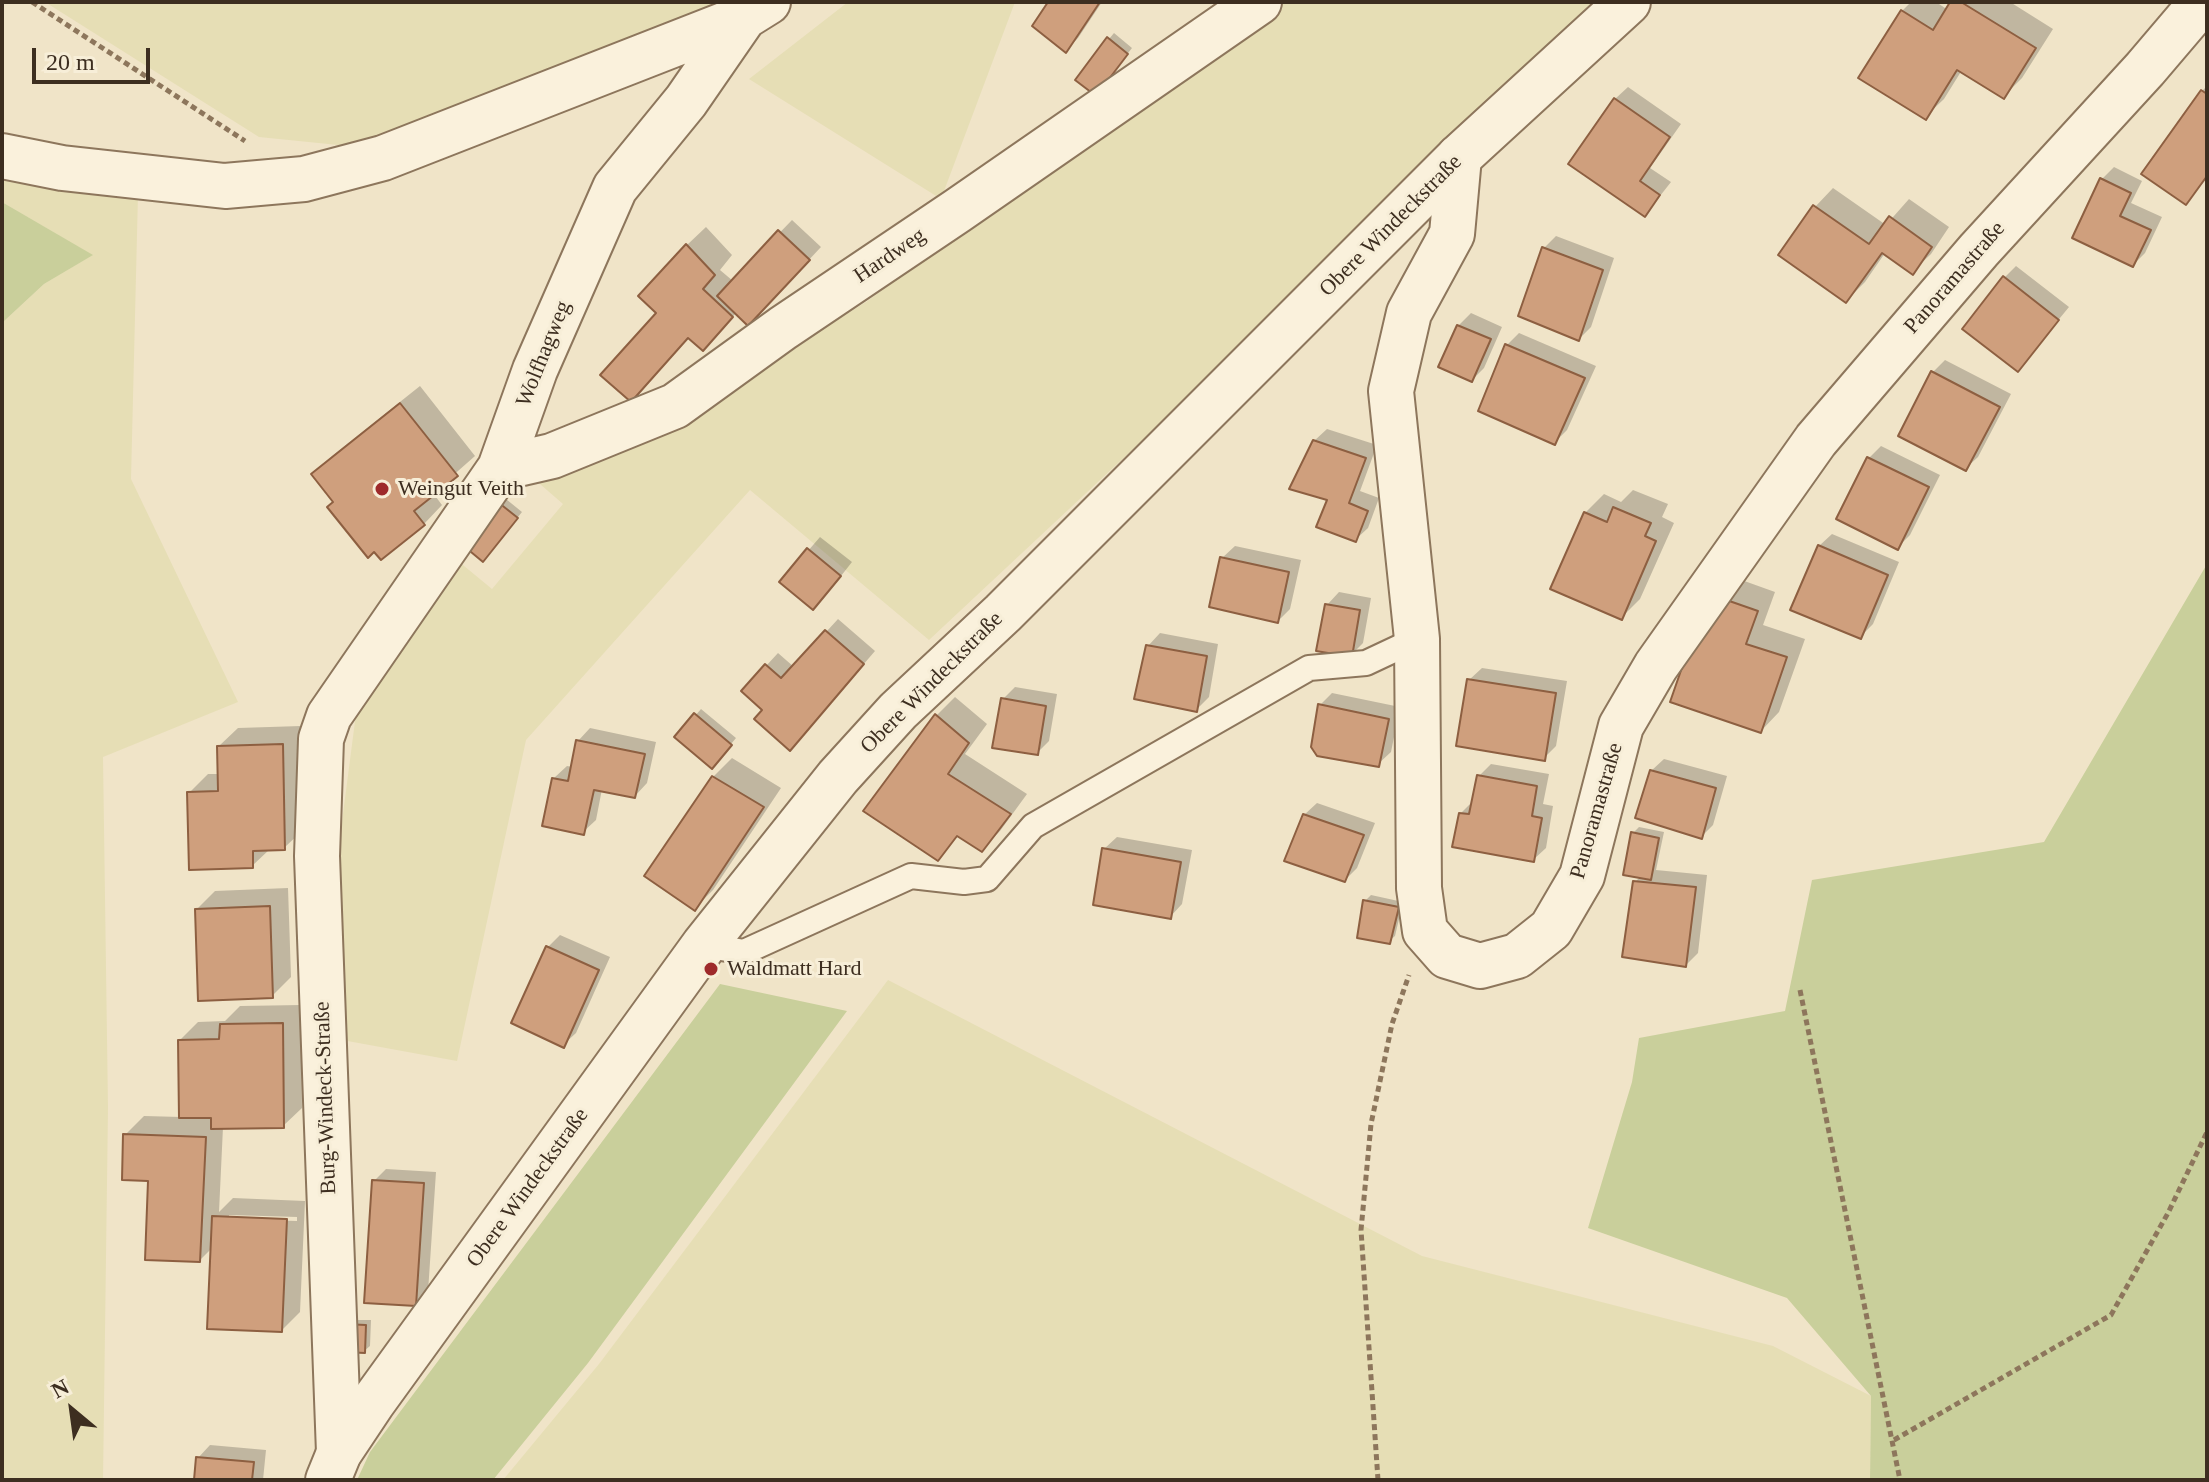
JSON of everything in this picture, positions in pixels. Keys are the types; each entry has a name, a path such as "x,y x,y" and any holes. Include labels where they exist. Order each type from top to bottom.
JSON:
{"street":[{"name":"Hardweg","path":"500,468 552,456 675,406 783,328 970,203 1259,2"},
{"name":"Obere Windeckstraße","path":"333,1467 704,945 838,777 898,711 1003,613 1459,157 1628,2"},
{"name":"Panoramastraße","path":"1459,157 1452,234 1409,313 1391,391 1417,639 1419,888 1425,931 1447,956 1480,966 1517,956 1551,929 1582,876 1621,726 1656,666 1816,440 1979,250 2145,69 2202,2"},
{"name":"Wolfhagweg","path":"329,716 500,468 535,370 615,188 756,10"},
{"path":"2,156 62,168 225,186 304,179 383,158 756,10"},
{"name":"Burg-Windeck-Straße","path":"329,716 321,739 317,856 333,1467"}],"lane":[{"path":"704,945 744,952 911,876 964,882 987,879 1033,826 1309,668 1366,663 1417,639"}],"path":[{"path":"32,2 252,145"},
{"path":"1800,990 1900,1480"},
{"path":"1378,1480 1361,1230 1371,1124 1392,1024"},
{"path":"1894,1440 2111,1315 2168,1213 2207,1132"}],"shaded area":[{"path":"45,2 761,2 358,147 259,137"},
{"path":"848,2 1015,2 941,199 749,79"},
{"path":"1271,2 1611,2 929,640 750,490 526,740 457,1061 342,1040 332,899 361,675 452,556 492,589 563,504 525,471 679,417 866,302"},
{"path":"2,179 138,194 131,479 238,702 103,757 108,1108 103,1480 2,1480 2,323 44,284 92,255 2,202"},
{"path":"888,980 1422,1256 1773,1346 1871,1396 1870,1480 503,1480 599,1364"}],"green space":[{"path":"2,202 93,255 44,284 2,323"},
{"path":"2207,564 2207,1480 1870,1480 1871,1396 1787,1298 1588,1228 1632,1082 1639,1038 1785,1011 1812,880 2044,842"},
{"path":"720,984 847,1011 588,1363 493,1480 357,1480 370,1452"}],"building":[{"path":"1048,2 1100,2 1066,53 1032,26"},
{"path":"1950,2 1961,2 2036,48 2004,99 1957,70 1926,120 1858,78 1901,10 1933,30"},
{"path":"1107,37 1128,54 1096,96 1075,80"},
{"path":"2201,90 2207,94 2207,176 2186,205 2141,174"},
{"path":"1614,98 1670,137 1640,181 1660,195 1645,217 1568,164"},
{"path":"2100,178 2131,193 2120,216 2151,230 2133,267 2072,238"},
{"path":"1813,205 1869,244 1889,216 1932,247 1913,275 1882,253 1846,303 1778,255"},
{"path":"778,230 810,260 748,326 717,296"},
{"path":"686,244 715,275 703,289 733,317 703,351 688,338 631,402 600,375 656,313 638,296"},
{"path":"1542,247 1603,270 1579,341 1518,316"},
{"path":"2003,276 2059,320 2018,372 1962,329"},
{"path":"1457,325 1491,339 1472,382 1438,367"},
{"path":"1505,344 1585,378 1555,445 1478,411"},
{"path":"1931,371 2000,407 1966,471 1898,436"},
{"name":"Weingut Veith","path":"400,403 458,476 414,511 425,525 381,560 374,552 368,558 327,507 333,502 311,474"},
{"path":"1313,440 1366,458 1349,503 1368,511 1356,542 1316,527 1327,500 1289,489"},
{"path":"1867,457 1929,487 1898,550 1836,519"},
{"path":"494,499 518,518 483,562 459,542"},
{"path":"1613,507 1651,523 1645,536 1656,541 1622,620 1550,589 1584,512 1607,522"},
{"path":"1818,545 1888,575 1861,639 1790,610"},
{"path":"807,548 841,576 813,610 779,582"},
{"path":"1220,557 1289,572 1278,623 1209,607"},
{"path":"1715,596 1758,611 1746,644 1787,657 1761,733 1670,702 1694,633"},
{"path":"1325,604 1360,610 1352,657 1316,651"},
{"path":"825,630 864,664 790,751 754,719 762,710 741,691 765,664 781,678"},
{"path":"1146,645 1207,656 1197,712 1134,699"},
{"path":"1467,679 1556,693 1545,761 1456,746"},
{"path":"1001,698 1046,706 1038,755 992,748"},
{"path":"1318,704 1389,719 1379,767 1317,756 1311,747"},
{"path":"694,713 732,745 712,769 674,737"},
{"path":"935,714 969,743 948,774 1011,814 982,852 957,836 938,861 863,811"},
{"path":"576,740 645,754 635,798 594,790 584,835 542,826 552,778 568,781"},
{"path":"283,744 285,850 253,851 253,868 189,870 187,792 218,791 217,746"},
{"path":"1650,770 1716,788 1702,839 1635,818"},
{"path":"1477,775 1537,786 1532,816 1542,818 1534,862 1452,847 1459,813 1469,814"},
{"path":"712,776 764,807 695,911 644,876"},
{"path":"1303,814 1364,835 1345,882 1284,861"},
{"path":"1631,832 1659,838 1651,880 1623,875"},
{"path":"1102,848 1181,862 1171,919 1093,905"},
{"path":"1633,881 1696,887 1686,967 1622,957"},
{"path":"1363,900 1399,907 1390,944 1357,938"},
{"path":"270,906 273,998 198,1001 195,909"},
{"path":"546,946 599,970 564,1048 511,1023"},
{"path":"283,1023 284,1128 211,1129 211,1118 179,1118 178,1040 219,1039 220,1024"},
{"path":"123,1134 206,1137 200,1262 145,1260 148,1181 122,1180"},
{"path":"372,1180 424,1183 416,1306 364,1303"},
{"path":"212,1216 287,1219 282,1332 207,1329"},
{"path":"343,1324 366,1325 365,1353 342,1352"},
{"path":"196,1457 254,1462 252,1480 194,1480"}],"place":[{"name":"Weingut Veith","path":"382,489"},
{"name":"Waldmatt Hard","path":"711,969"}]}
